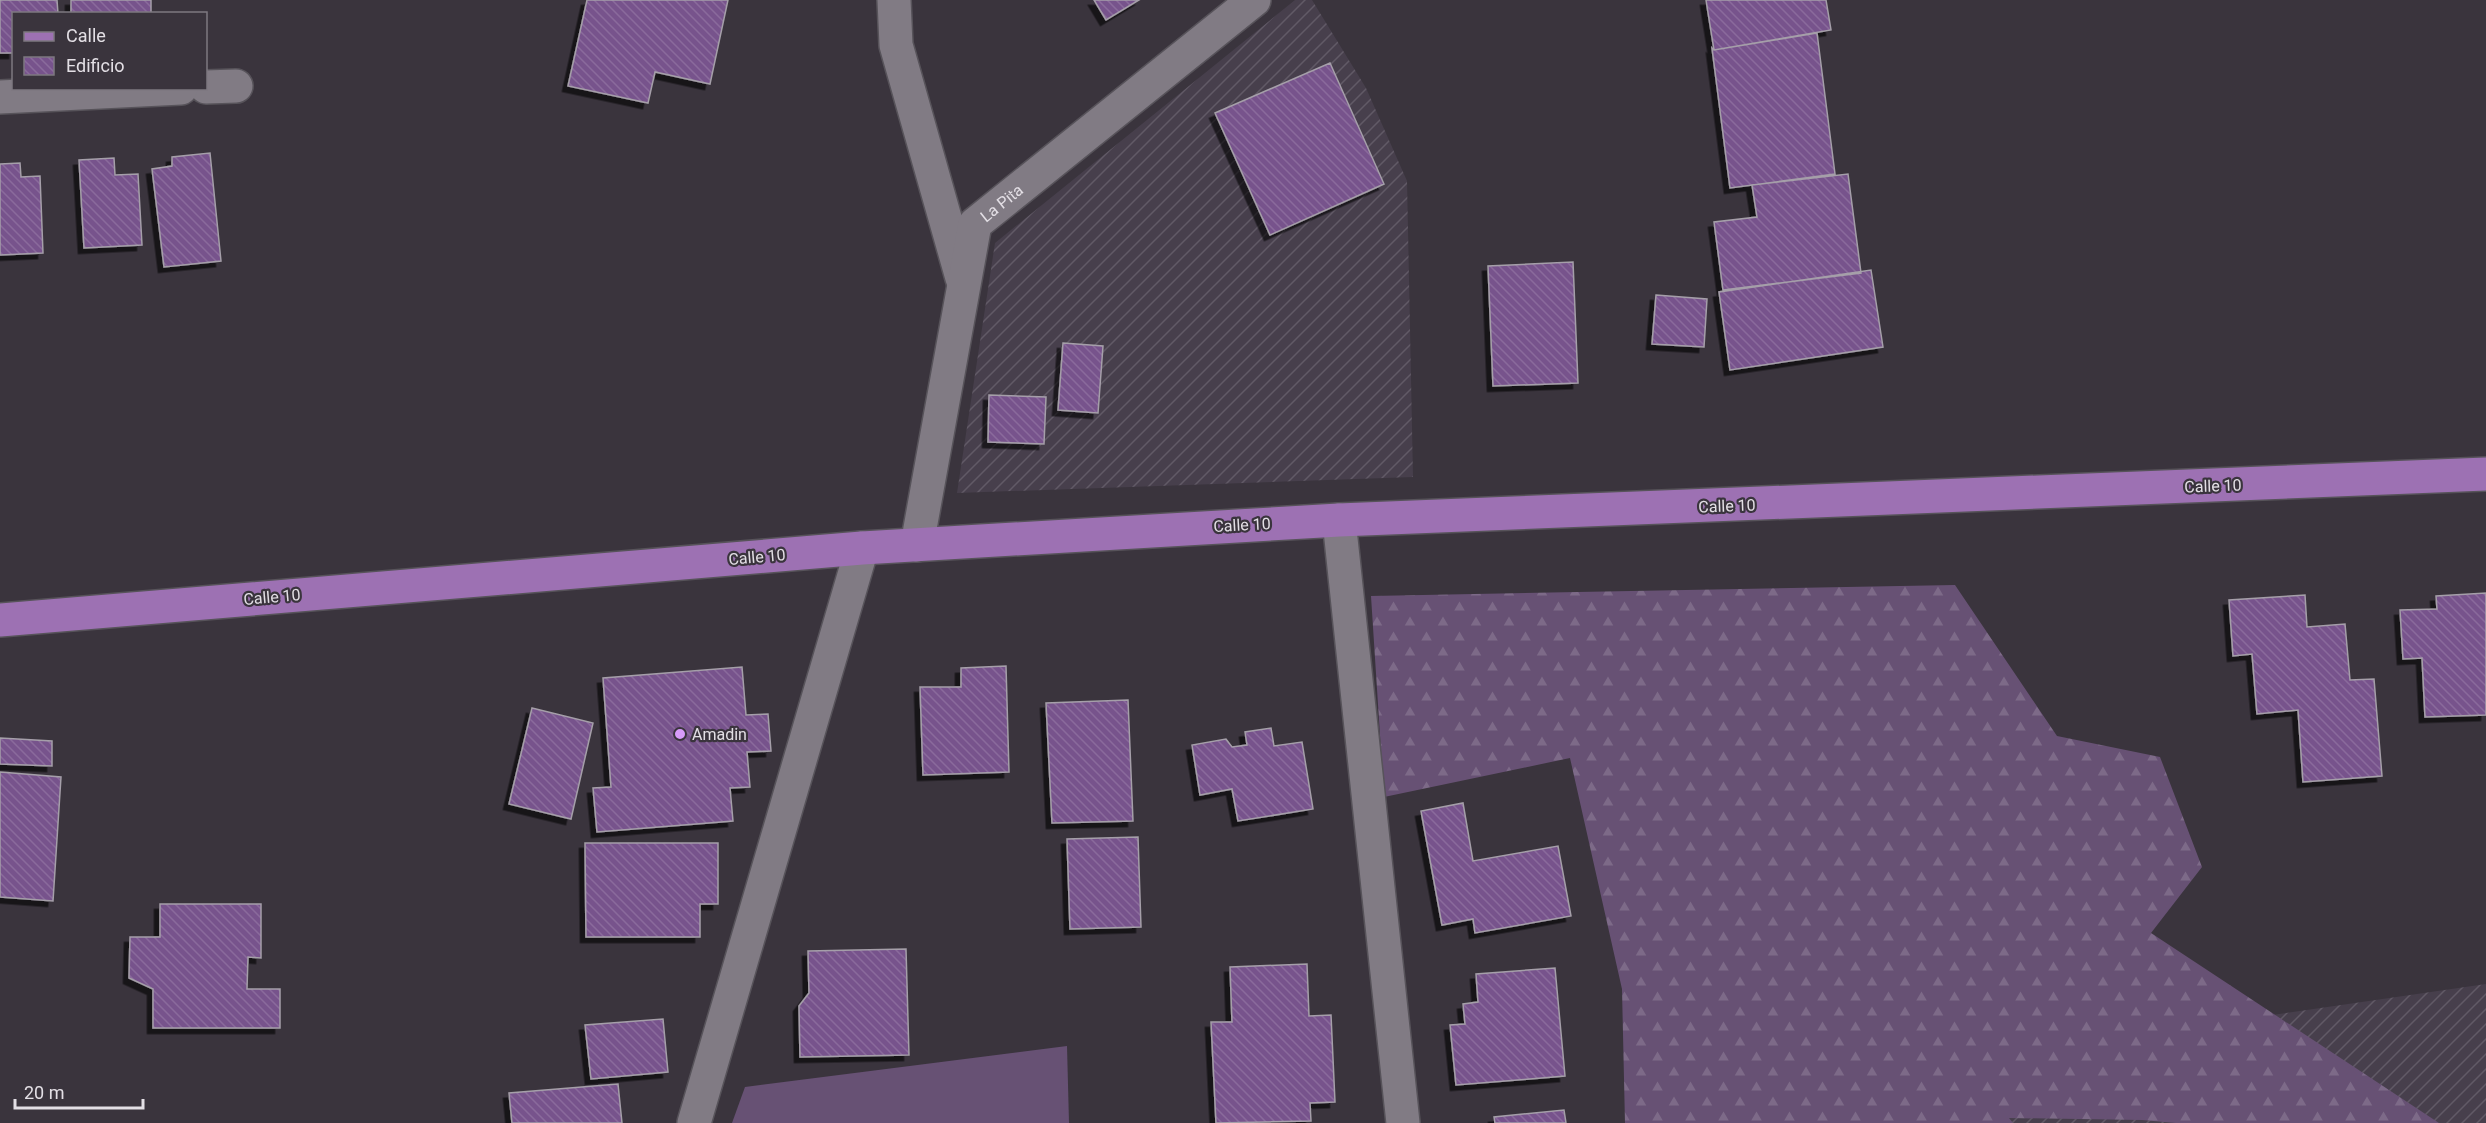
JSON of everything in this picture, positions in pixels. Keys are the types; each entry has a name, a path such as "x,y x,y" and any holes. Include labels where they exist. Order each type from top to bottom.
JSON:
{"main road":[{"name":"Calle 10","path":"0,620 862,548 1339,520 2486,474"}],"street":[{"path":"894,0 896,45 964,286"},
{"name":"La Pita","path":"917,545 975,224 1254,0"},
{"path":"0,97 141,90"},
{"path":"1339,520 1403,1123"},
{"path":"694,1123 862,548"}],"shaded area":[{"path":"1295,0 1312,0 1366,88 1407,181 1413,477 957,493 995,243"},
{"path":"2486,984 2486,1123 1941,1123 1913,1067"}],"green space":[{"path":"1955,585 2057,736 2160,757 2202,867 2151,933 2439,1123 2176,1123 2142,1120 2009,1118 2013,1123 1625,1123 1622,989 1570,758 1384,797 1371,596"},
{"path":"1067,1046 1069,1123 732,1123 745,1087"}],"building":[{"path":"0,0 57,0 58,12 12,12 12,53 0,53"},
{"path":"71,0 151,0 151,12 71,12"},
{"path":"587,0 728,0 710,84 655,72 648,103 568,86"},
{"path":"1094,0 1139,0 1106,20"},
{"path":"1706,0 1826,0 1831,30 1714,50"},
{"path":"1817,33 1835,174 1730,188 1712,48 1714,50"},
{"path":"1330,63 1384,184 1270,235 1215,113"},
{"path":"210,153 221,261 164,267 152,169 172,166 172,157"},
{"path":"114,158 115,175 138,174 142,245 84,248 79,160"},
{"path":"20,163 21,177 40,176 43,253 0,255 0,164"},
{"path":"1848,174 1861,273 1723,290 1714,222 1757,217 1752,185"},
{"path":"1573,262 1578,383 1493,386 1488,266"},
{"path":"1871,270 1883,347 1730,370 1719,292"},
{"path":"1656,295 1707,299 1704,347 1652,344"},
{"path":"1063,343 1103,346 1098,413 1058,410"},
{"path":"989,395 1046,397 1044,444 988,442"},
{"path":"2486,593 2486,715 2425,717 2422,658 2403,659 2400,610 2437,609 2436,596"},
{"path":"2305,595 2307,627 2345,624 2350,680 2374,679 2382,776 2303,782 2298,710 2257,714 2252,654 2233,656 2229,600"},
{"path":"1006,666 1009,772 923,775 920,687 961,687 961,668"},
{"path":"742,667 746,715 768,714 771,751 747,752 750,787 730,788 733,821 597,832 593,788 611,787 603,678"},
{"path":"1128,700 1133,821 1052,823 1046,703"},
{"path":"532,708 593,723 571,819 509,804"},
{"path":"1271,728 1274,746 1302,742 1313,809 1238,821 1232,789 1200,795 1192,745 1226,739 1232,747 1247,745 1245,732"},
{"path":"0,738 52,741 52,766 0,764"},
{"path":"0,772 61,777 53,901 0,897"},
{"path":"1463,803 1473,861 1558,846 1571,916 1475,933 1473,919 1442,925 1421,811"},
{"path":"1138,837 1141,927 1070,929 1067,839"},
{"path":"585,843 718,843 718,904 700,904 700,937 586,937"},
{"path":"160,904 261,904 261,958 248,957 247,989 280,989 280,1028 153,1028 153,989 129,978 130,937 160,937"},
{"path":"906,949 909,1055 800,1057 799,1006 809,993 808,951"},
{"path":"1307,964 1309,1016 1331,1015 1335,1102 1310,1103 1311,1121 1216,1123 1211,1022 1232,1022 1230,967"},
{"path":"1555,968 1565,1076 1456,1085 1450,1025 1465,1024 1463,1004 1478,1002 1476,974"},
{"path":"663,1019 668,1072 591,1079 585,1025"},
{"path":"618,1084 622,1123 512,1123 509,1093"},
{"path":"1564,1110 1566,1123 1495,1123 1494,1117"}],"place":[{"name":"Amadin","path":"680,734"}]}
